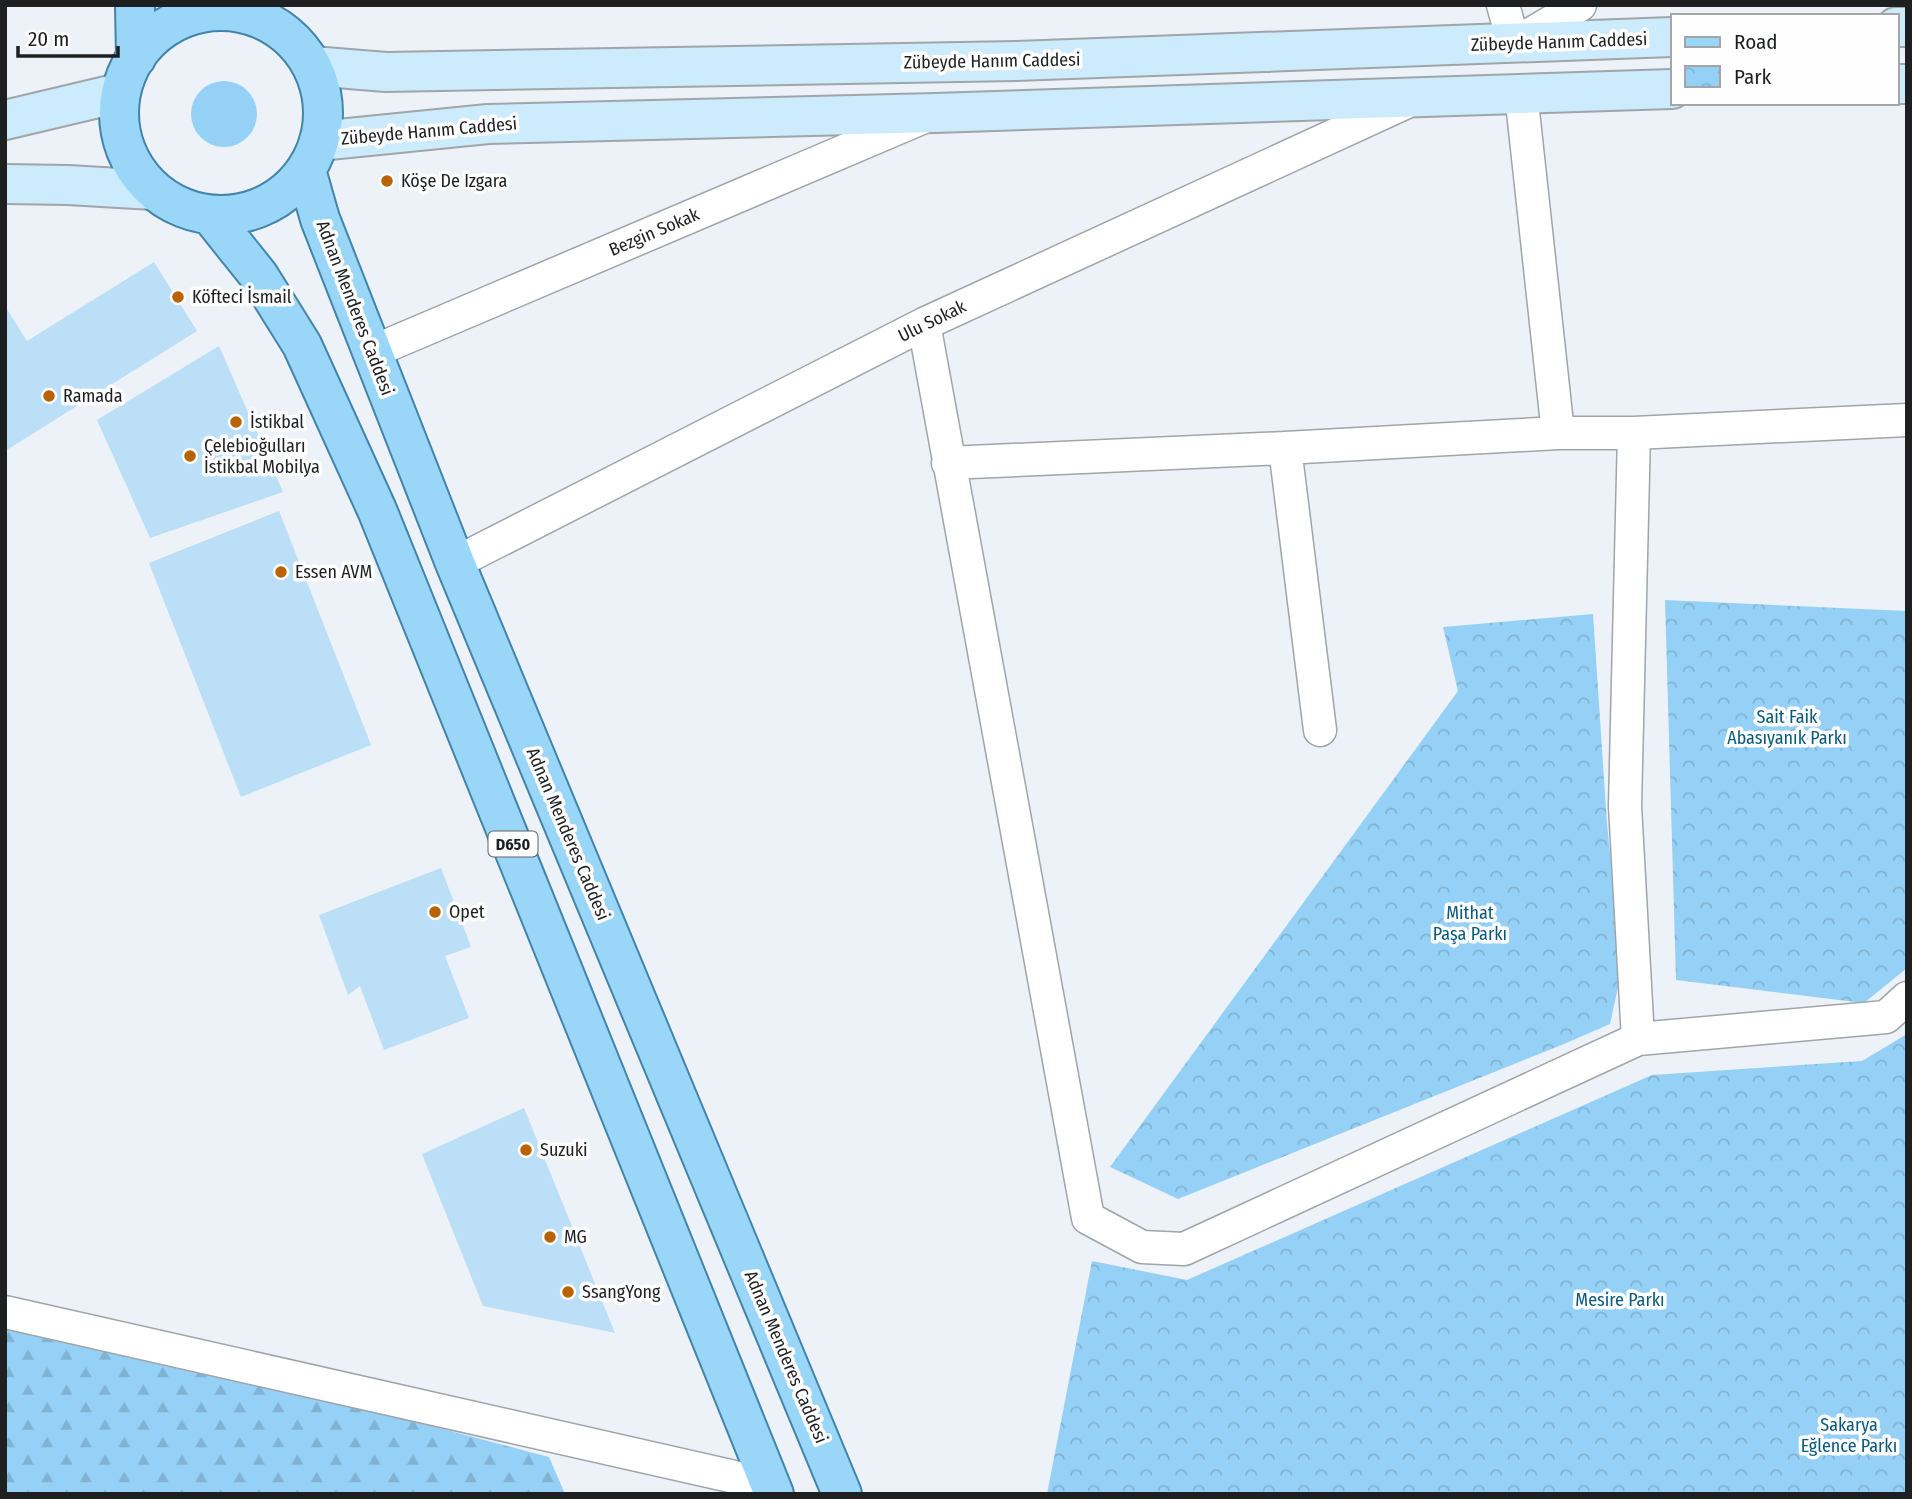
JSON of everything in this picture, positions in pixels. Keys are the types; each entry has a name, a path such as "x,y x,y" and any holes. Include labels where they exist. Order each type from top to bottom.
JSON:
{"main road":[{"path":"135,5 136,58"},
{"path":"211,10 257,12 279,27 305,51 321,84 324,119 312,155 298,181 273,202 243,214 211,216 180,207 153,190 132,165 121,135 119,93 127,71 148,41 176,20 211,10"},
{"name":"Zübeyde Hanım Caddesi","path":"312,66 386,72 1016,61 1671,37"},
{"name":"Zübeyde Hanım Caddesi","path":"312,155 488,124 935,113 1671,89"},
{"path":"5,120 119,93"},
{"name":"Adnan Menderes Caddesi","path":"312,155 320,219 455,563 842,1494"},
{"path":"5,184 153,190"},
{"name":"D650","path":"211,216 260,276 302,345 377,510 772,1489"}],"street":[{"path":"1503,5 1514,44 1580,5"},
{"path":"1521,93 1558,433"},
{"name":"Ulu Sokak","path":"455,563 925,324 1418,97"},
{"name":"Bezgin Sokak","path":"372,352 935,113"},
{"path":"925,324 948,463 1088,1218 1142,1247 1184,1248 1637,1039 1886,1017 1907,998"},
{"path":"948,463 1558,433 1634,433 1907,420"},
{"path":"1634,433 1625,806 1637,1039"},
{"path":"1285,448 1320,730"},
{"path":"5,1312 772,1489"}],"green space":[{"path":"224,81 237,84 247,91 254,101 257,114 254,127 247,137 237,144 224,147 211,144 201,137 194,127 191,114 194,101 201,91 211,84"},
{"name":"Sait Faik Abasıyanık Parkı","path":"1665,600 1907,611 1907,968 1864,1003 1676,980"},
{"name":"Mithat Paşa Parkı","path":"1593,614 1607,824 1622,969 1610,1024 1178,1199 1110,1167 1458,691 1443,627"},
{"name":"Mesire Parkı","path":"1907,1034 1907,1494 1047,1494 1092,1261 1187,1280 1652,1075 1862,1061"},
{"path":"5,1313 549,1457 565,1494 5,1494"}],"building":[{"name":"Ramada","path":"154,262 197,331 5,451 5,306 27,341"},
{"name":"Çelebioğulları İstikbal Mobilya","path":"219,346 283,492 150,538 97,420"},
{"path":"279,511 371,745 241,797 149,563"},
{"path":"441,868 471,947 445,956 469,1018 384,1050 360,986 348,995 319,915"},
{"path":"524,1108 615,1333 483,1306 422,1154"}],"place":[{"name":"Köşe De Izgara","path":"387,181"},
{"name":"Köfteci İsmail","path":"178,297"},
{"name":"Ramada","path":"49,396"},
{"name":"İstikbal","path":"236,422"},
{"name":"Çelebioğulları İstikbal Mobilya","path":"190,456"},
{"name":"Essen AVM","path":"281,572"},
{"name":"Opet","path":"435,912"},
{"name":"Suzuki","path":"526,1150"},
{"name":"MG","path":"550,1237"},
{"name":"SsangYong","path":"568,1292"}],"park label":[{"name":"Sakarya Eğlence Parkı","path":"1849,1435"}]}
